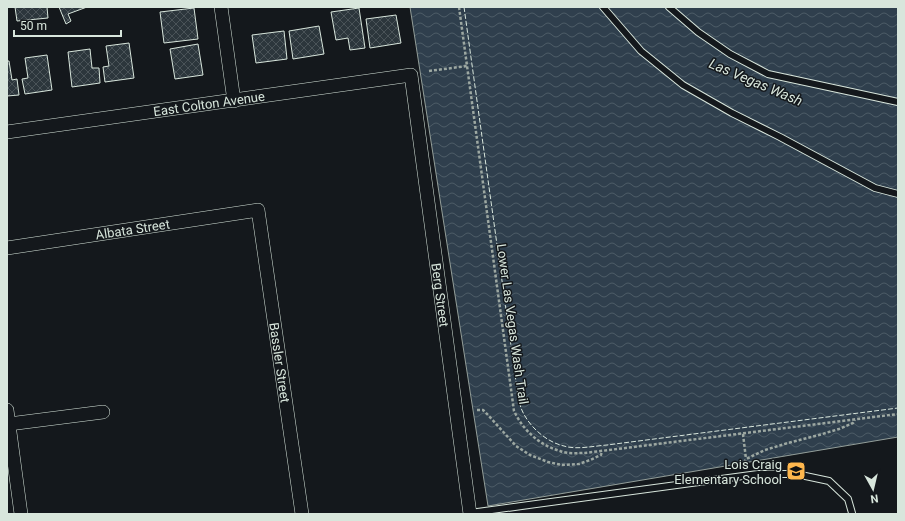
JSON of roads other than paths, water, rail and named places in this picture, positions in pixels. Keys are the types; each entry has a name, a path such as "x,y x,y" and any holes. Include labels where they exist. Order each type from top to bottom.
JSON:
{"street":[{"path":"221,7 234,101"},
{"name":"East Colton Avenue","path":"7,132 412,75"},
{"name":"Berg Street","path":"412,75 470,514"},
{"name":"Albata Street","path":"7,248 258,210"},
{"name":"Bassler Street","path":"258,210 302,514"},
{"path":"7,410 21,514"},
{"path":"9,424 103,412"}],"lane":[{"path":"603,7 642,51 683,85 732,113 875,188 898,194"},
{"path":"669,7 704,37 730,54 768,74 898,102"},
{"path":"470,514 758,474 796,474 829,481 848,499 852,513"}],"water":[{"name":"Las Vegas Wash","path":"410,7 898,7 898,437 488,506"}],"place":[{"name":"Lois Craig Elementary School","path":"796,471"}]}
